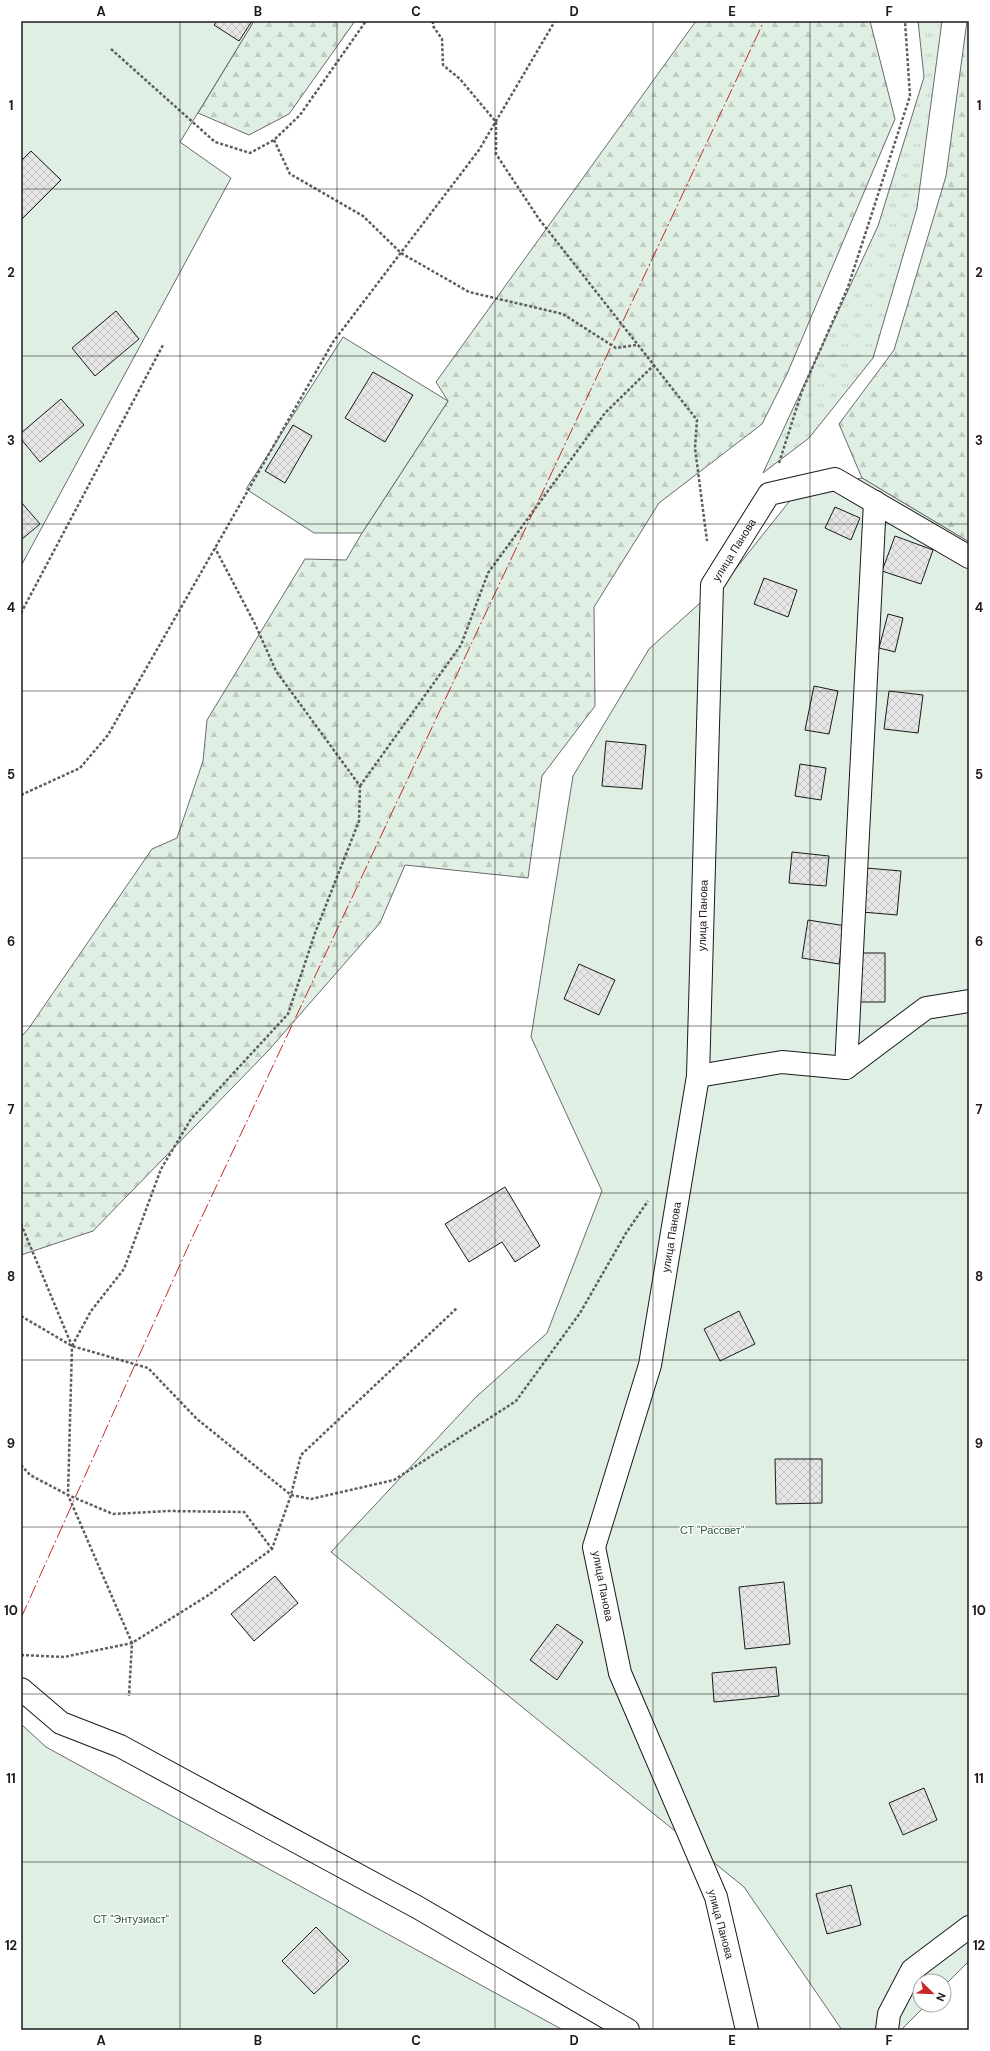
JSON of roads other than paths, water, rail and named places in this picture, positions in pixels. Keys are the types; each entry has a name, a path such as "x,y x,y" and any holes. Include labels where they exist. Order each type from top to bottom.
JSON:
{"street":[{"name":"улица Панова","path":"747,2030 716,1897 620,1673 594,1547 650,1365 698,1076 712,585 769,494 835,479 875,502"},
{"path":"846,1068 875,502 969,557"},
{"path":"698,1076 782,1062 846,1068 926,1008 969,1001"},
{"path":"21,1689 61,1724 126,1750 417,1907 628,2030"},
{"path":"887,2030 889,2014 912,1970 969,1927"}],"park label":[{"name":"СТ \"Рассвет\"","path":"712,1530"},
{"name":"СТ \"Энтузиаст\"","path":"131,1919"}]}
